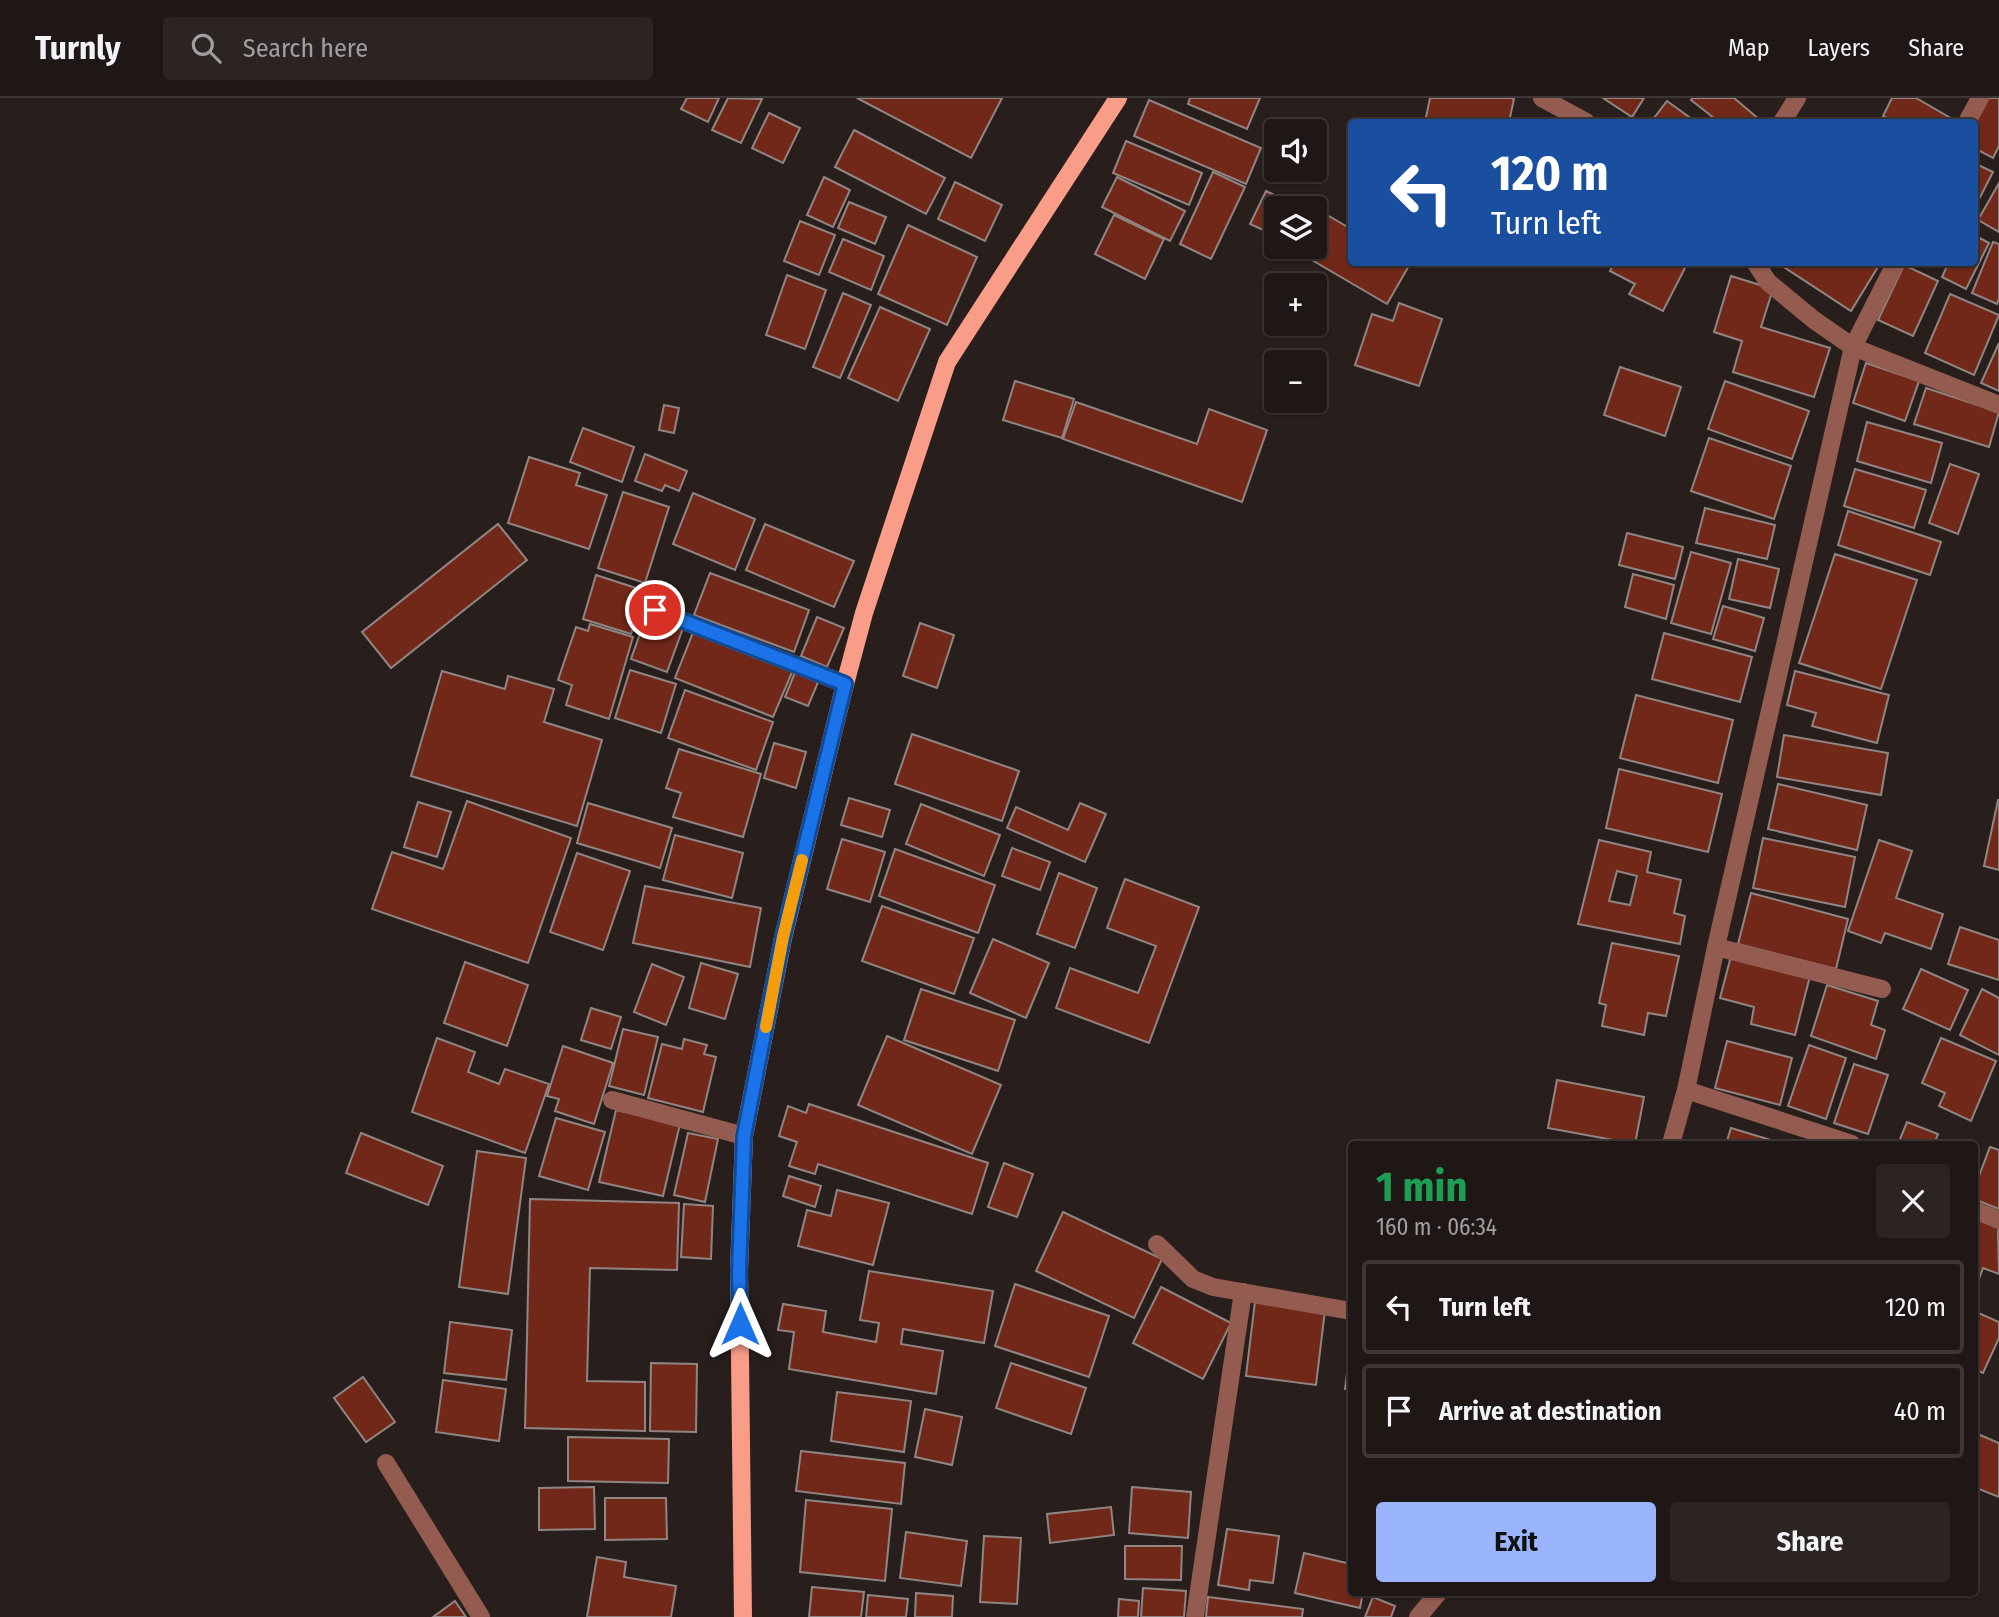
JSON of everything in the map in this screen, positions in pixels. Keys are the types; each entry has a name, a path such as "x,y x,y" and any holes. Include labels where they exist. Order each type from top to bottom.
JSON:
{"main road":[{"path":"743,1617 739,1270 744,1136 783,937 845,684 864,614 947,362 1118,98"}],"street":[{"path":"1542,98 1580,119"},
{"path":"1785,119 1797,98"},
{"path":"1969,119 1980,98"},
{"path":"1758,266 1768,282 1814,320 1853,346 1999,405"},
{"path":"1672,1141 1686,1090 1853,346 1894,266"},
{"path":"655,610 845,684"},
{"path":"1717,947 1882,989"},
{"path":"1686,1090 1843,1141"},
{"path":"612,1100 744,1136"},
{"path":"1978,1212 1999,1220"},
{"path":"1157,1244 1193,1279 1213,1287 1348,1310"},
{"path":"1195,1617 1243,1292"},
{"path":"386,1463 481,1617"},
{"path":"1419,1617 1436,1596"}],"building":[{"path":"687,98 719,98 708,122 681,109"},
{"path":"728,98 762,99 741,143 712,130"},
{"path":"857,98 1002,98 971,158"},
{"path":"1190,98 1260,98 1247,129 1188,104"},
{"path":"1430,98 1514,99 1510,119 1426,119"},
{"path":"1603,98 1644,98 1632,117"},
{"path":"1734,98 1759,119 1715,119 1691,100"},
{"path":"1892,98 1916,98 1949,117 1888,119 1883,116"},
{"path":"1987,98 1999,98 1999,146 1993,158 1978,150 1976,119"},
{"path":"1149,100 1261,148 1246,184 1134,136"},
{"path":"1667,101 1692,119 1653,119"},
{"path":"769,113 800,128 783,163 752,148"},
{"path":"854,130 945,178 926,214 835,167"},
{"path":"1126,141 1202,173 1189,205 1113,173"},
{"path":"1978,165 1993,172 1978,201"},
{"path":"1213,172 1245,187 1211,259 1180,244"},
{"path":"824,177 850,190 833,227 807,215"},
{"path":"1117,177 1185,211 1170,241 1102,207"},
{"path":"955,182 1002,205 985,241 938,219"},
{"path":"1999,183 1999,232 1978,220"},
{"path":"1266,191 1276,196 1264,196 1264,230 1250,224"},
{"path":"849,202 886,217 875,244 838,228"},
{"path":"1114,215 1164,239 1145,279 1095,254"},
{"path":"1329,216 1348,227 1348,266 1409,266 1387,304 1310,259 1327,259"},
{"path":"800,221 835,235 819,275 784,261"},
{"path":"908,225 977,257 947,325 878,294"},
{"path":"1978,237 1989,243 1978,265"},
{"path":"843,239 884,256 871,290 829,272"},
{"path":"1993,242 1999,244 1997,304 1972,293"},
{"path":"1612,266 1685,268 1663,311 1629,294 1635,284 1610,271"},
{"path":"1782,266 1879,266 1851,311"},
{"path":"1904,266 1938,281 1913,336 1878,320"},
{"path":"1947,266 1978,266 1966,289 1942,277"},
{"path":"787,275 826,290 805,349 766,335"},
{"path":"1731,276 1773,289 1761,327 1830,348 1814,397 1733,372 1742,341 1714,332"},
{"path":"843,293 871,305 840,378 813,367"},
{"path":"1950,294 1999,315 1974,375 1925,353"},
{"path":"1399,303 1442,319 1419,386 1355,365 1372,314 1393,321"},
{"path":"880,307 930,329 898,401 848,378"},
{"path":"1999,343 1999,391 1981,383"},
{"path":"1866,363 1919,381 1905,421 1853,403"},
{"path":"1620,367 1681,387 1665,436 1604,415"},
{"path":"1015,381 1074,399 1062,438 1003,420"},
{"path":"1725,381 1809,411 1792,459 1708,429"},
{"path":"1926,388 1999,412 1989,447 1914,424"},
{"path":"1076,402 1197,444 1209,409 1267,430 1242,502 1063,439"},
{"path":"664,405 679,408 674,433 659,430"},
{"path":"1867,422 1942,443 1931,483 1857,461"},
{"path":"583,428 634,447 622,482 570,462"},
{"path":"1709,438 1791,466 1774,519 1691,491"},
{"path":"645,454 687,471 679,491 665,485 662,491 635,481"},
{"path":"529,457 580,473 576,485 607,495 589,549 508,523"},
{"path":"1950,464 1979,474 1958,534 1929,523"},
{"path":"1855,469 1926,490 1914,528 1844,506"},
{"path":"623,492 669,507 645,583 598,568"},
{"path":"693,493 755,519 735,570 673,544"},
{"path":"1705,508 1775,525 1767,559 1696,543"},
{"path":"1848,511 1941,542 1930,575 1838,545"},
{"path":"498,524 527,560 391,668 362,632"},
{"path":"765,524 854,561 834,607 746,570"},
{"path":"1627,533 1683,547 1675,579 1619,565"},
{"path":"1691,552 1731,563 1711,634 1671,623"},
{"path":"1835,554 1917,580 1881,689 1799,663"},
{"path":"1738,559 1779,569 1770,608 1729,599"},
{"path":"710,573 809,610 794,652 694,615"},
{"path":"1633,574 1674,585 1666,619 1625,607"},
{"path":"596,575 645,591 631,634 583,619"},
{"path":"1723,606 1764,618 1755,651 1713,639"},
{"path":"647,614 683,628 667,672 631,659"},
{"path":"817,617 844,628 827,667 801,656"},
{"path":"920,623 954,635 937,688 903,676"},
{"path":"590,624 633,637 609,719 566,705 572,685 558,680 576,627 588,631"},
{"path":"694,630 793,670 773,717 675,678"},
{"path":"1664,633 1752,657 1740,702 1652,679"},
{"path":"630,670 676,684 661,733 615,718"},
{"path":"796,670 819,680 808,706 785,697"},
{"path":"442,671 505,689 508,676 554,689 544,722 602,740 577,826 411,776"},
{"path":"1795,671 1889,695 1877,743 1812,726 1816,713 1787,705"},
{"path":"685,690 773,722 756,770 668,738"},
{"path":"1636,695 1733,720 1718,783 1620,758"},
{"path":"912,734 1019,771 1002,821 895,784"},
{"path":"1784,735 1888,753 1881,795 1777,777"},
{"path":"774,743 806,752 796,788 764,778"},
{"path":"679,749 761,774 743,837 673,817 681,793 666,788"},
{"path":"1619,769 1722,794 1708,852 1606,828"},
{"path":"1778,784 1867,805 1857,850 1768,829"},
{"path":"849,798 890,810 882,837 841,825"},
{"path":"1999,800 1999,870 1984,866"},
{"path":"467,801 571,838 528,963 372,909 392,852 443,869"},
{"path":"418,802 451,812 437,857 404,847"},
{"path":"588,803 672,828 660,868 577,843"},
{"path":"1080,803 1106,814 1085,862 1007,828 1016,807 1068,830"},
{"path":"921,804 1000,835 984,876 906,844"},
{"path":"675,835 743,853 732,898 663,880"},
{"path":"1763,838 1855,857 1845,907 1753,888"},
{"path":"842,839 885,852 870,902 827,889"},
{"path":"1599,840 1651,852 1647,872 1681,880 1674,913 1685,916 1680,944 1578,924","holes":["1617,871 1637,876 1630,905 1609,901"]},
{"path":"1879,840 1912,851 1896,898 1943,914 1931,949 1885,933 1881,943 1848,931"},
{"path":"1012,848 1050,862 1040,890 1002,876"},
{"path":"895,849 995,885 978,933 879,896"},
{"path":"577,853 630,871 603,950 550,932"},
{"path":"1059,873 1097,888 1075,948 1037,934"},
{"path":"1125,879 1199,907 1149,1043 1056,1008 1070,968 1138,993 1156,946 1107,928"},
{"path":"645,886 761,908 750,967 633,943"},
{"path":"1751,893 1848,919 1836,969 1738,944"},
{"path":"882,906 974,938 954,994 862,961"},
{"path":"1960,927 1999,940 1999,980 1948,964"},
{"path":"993,939 1049,963 1026,1018 970,993"},
{"path":"1612,943 1679,956 1666,1016 1648,1013 1644,1035 1602,1026 1606,1005 1599,1003"},
{"path":"1731,956 1810,976 1795,1035 1751,1024 1754,1007 1720,998"},
{"path":"465,962 528,985 507,1046 444,1023"},
{"path":"701,963 738,974 725,1019 689,1008"},
{"path":"652,964 684,977 666,1025 634,1012"},
{"path":"1921,969 1968,990 1950,1030 1903,1009"},
{"path":"1827,985 1878,1001 1871,1025 1885,1030 1876,1059 1811,1036"},
{"path":"921,989 1015,1020 998,1071 904,1040"},
{"path":"1982,989 1999,998 1999,1055 1960,1035"},
{"path":"591,1008 621,1017 611,1049 581,1040"},
{"path":"623,1029 658,1037 644,1095 609,1086"},
{"path":"887,1036 1001,1085 972,1154 858,1105"},
{"path":"437,1038 475,1052 468,1072 499,1084 505,1069 549,1084 525,1153 412,1112"},
{"path":"1941,1038 1996,1061 1971,1121 1939,1106 1945,1093 1922,1083"},
{"path":"684,1039 707,1045 704,1054 716,1057 703,1112 648,1098 662,1044 682,1049"},
{"path":"1727,1041 1792,1058 1780,1105 1715,1088"},
{"path":"1809,1045 1846,1058 1826,1119 1788,1106"},
{"path":"563,1046 613,1063 594,1124 555,1111 559,1099 547,1096"},
{"path":"1854,1064 1888,1075 1868,1134 1834,1123"},
{"path":"1557,1080 1644,1097 1636,1141 1619,1141 1548,1128"},
{"path":"809,1104 988,1163 972,1214 818,1164 815,1174 789,1166 797,1142 779,1136 788,1106 806,1113"},
{"path":"616,1110 680,1124 663,1196 599,1182"},
{"path":"556,1118 605,1132 588,1190 539,1176"},
{"path":"1907,1122 1938,1134 1935,1141 1899,1141"},
{"path":"1731,1128 1774,1141 1727,1141"},
{"path":"361,1133 443,1166 428,1205 346,1173"},
{"path":"688,1133 718,1139 705,1202 674,1195"},
{"path":"1990,1147 1999,1150 1999,1209 1978,1201 1978,1178"},
{"path":"477,1151 526,1158 508,1294 459,1287"},
{"path":"1004,1163 1033,1174 1017,1217 988,1207"},
{"path":"789,1176 821,1186 815,1207 783,1196"},
{"path":"837,1190 889,1203 873,1265 798,1246 807,1210 831,1216"},
{"path":"530,1199 679,1203 677,1270 590,1268 587,1381 645,1382 645,1431 525,1428"},
{"path":"684,1204 713,1206 711,1259 681,1257"},
{"path":"1063,1212 1162,1259 1134,1318 1036,1271"},
{"path":"1978,1219 1999,1227 1999,1274 1983,1268 1978,1282"},
{"path":"869,1271 993,1291 984,1343 903,1329 901,1344 943,1351 936,1394 789,1369 794,1332 778,1330 783,1304 826,1311 823,1332 876,1342 879,1323 860,1320"},
{"path":"1015,1284 1109,1316 1089,1377 995,1346"},
{"path":"1161,1287 1231,1323 1203,1379 1133,1343"},
{"path":"1255,1301 1325,1310 1316,1385 1246,1376"},
{"path":"1978,1313 1999,1322 1999,1338 1983,1373 1978,1371"},
{"path":"450,1322 512,1330 506,1380 444,1373"},
{"path":"651,1363 697,1364 696,1432 650,1431"},
{"path":"1011,1363 1086,1388 1071,1434 996,1408"},
{"path":"1348,1366 1348,1390 1345,1389"},
{"path":"363,1377 395,1422 366,1442 334,1398"},
{"path":"443,1380 506,1389 499,1441 436,1432"},
{"path":"837,1392 911,1401 904,1452 831,1441"},
{"path":"925,1409 962,1417 952,1465 915,1457"},
{"path":"1980,1435 1999,1443 1999,1497 1978,1489"},
{"path":"568,1437 669,1439 668,1483 568,1481"},
{"path":"801,1451 905,1463 901,1504 796,1491"},
{"path":"594,1487 595,1529 539,1530 539,1488"},
{"path":"1132,1487 1191,1492 1188,1538 1129,1533"},
{"path":"605,1498 666,1498 667,1539 605,1540"},
{"path":"806,1500 892,1509 885,1581 800,1572"},
{"path":"1111,1507 1114,1535 1050,1543 1047,1514"},
{"path":"1227,1529 1279,1536 1273,1583 1250,1580 1249,1590 1218,1585"},
{"path":"906,1532 967,1541 961,1586 900,1578"},
{"path":"984,1536 1021,1538 1017,1604 980,1602"},
{"path":"1125,1546 1182,1546 1181,1580 1125,1579"},
{"path":"1304,1553 1348,1563 1348,1596 1362,1596 1360,1608 1295,1593"},
{"path":"597,1557 626,1562 624,1577 676,1586 671,1617 587,1617"},
{"path":"812,1587 864,1592 861,1617 809,1617"},
{"path":"1143,1588 1186,1591 1184,1617 1141,1617"},
{"path":"916,1593 953,1596 952,1617 915,1617"},
{"path":"868,1595 908,1599 906,1617 866,1617"},
{"path":"1208,1597 1303,1609 1302,1617 1206,1617"},
{"path":"1373,1597 1395,1606 1391,1617 1365,1617"},
{"path":"1119,1599 1139,1601 1138,1617 1118,1617"},
{"path":"455,1601 466,1617 433,1617"}],"slow traffic":[{"path":"766,1027 783,937 802,860"}],"route":[{"path":"655,610 845,684 783,937 744,1136 739,1270 740,1324"}]}
